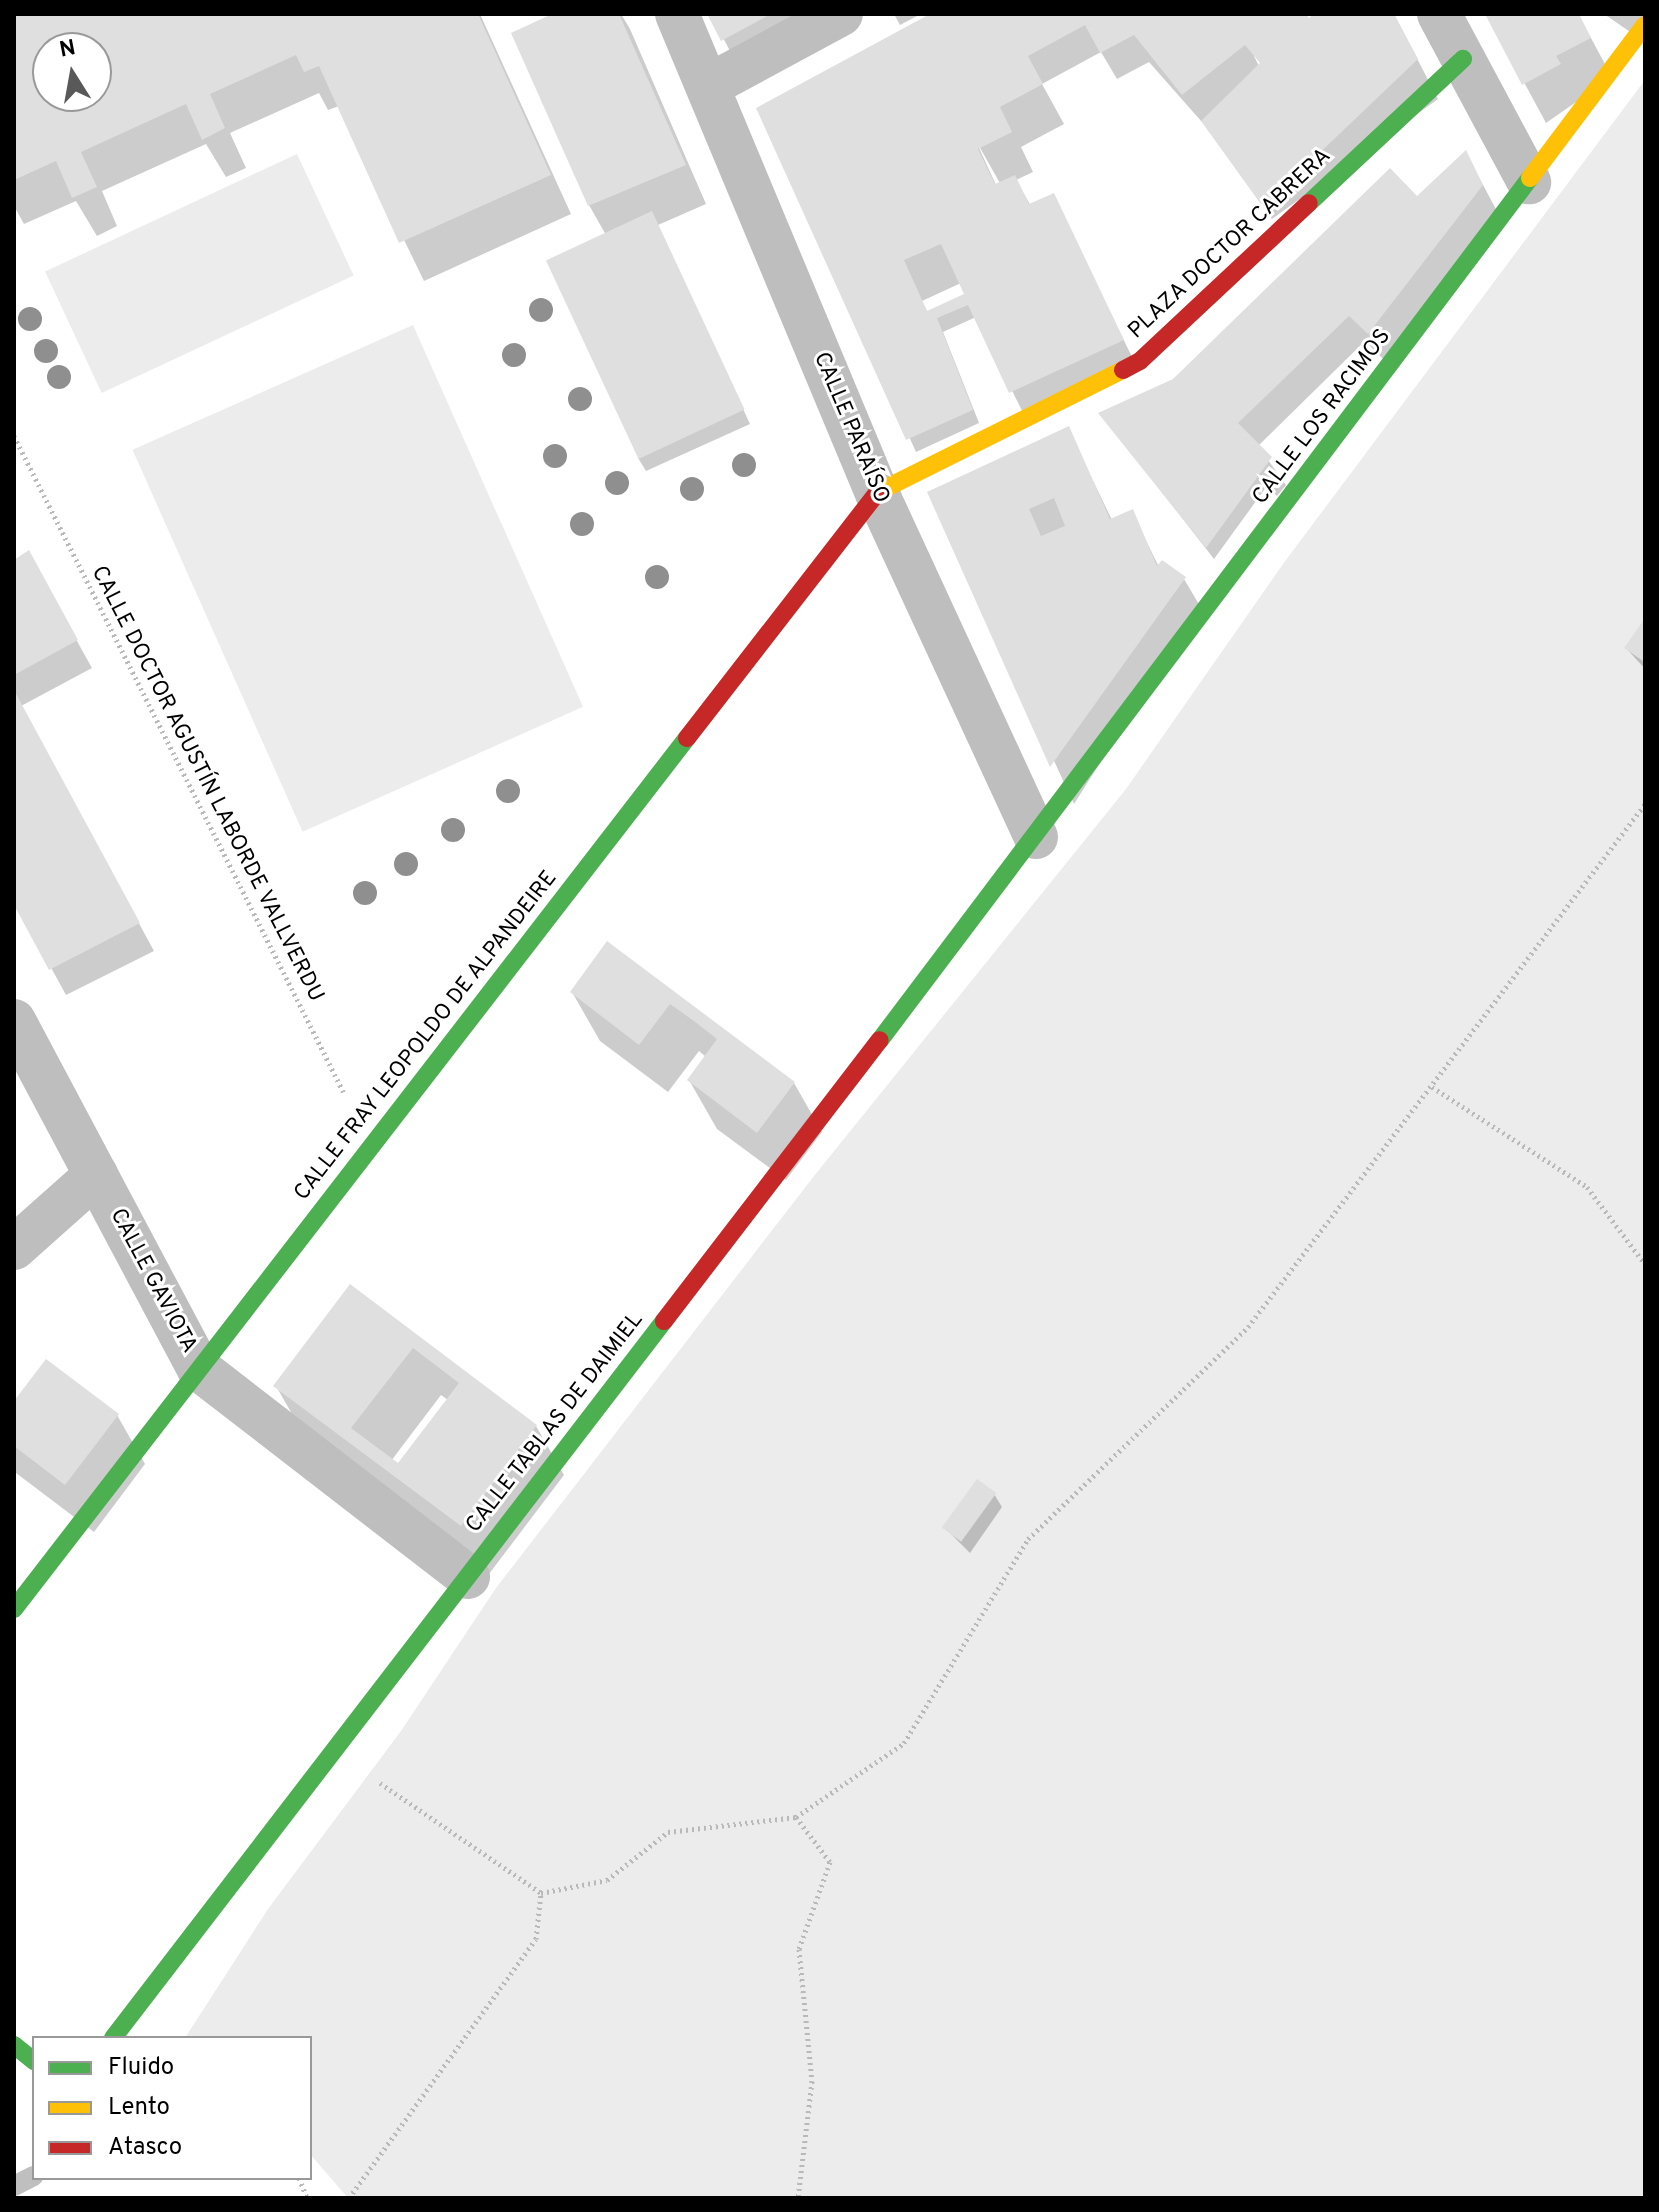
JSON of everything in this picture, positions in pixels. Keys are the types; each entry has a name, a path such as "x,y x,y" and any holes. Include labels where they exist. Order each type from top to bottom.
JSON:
{"street":[{"name":"CALLE PARAÍSO","path":"677,14 877,493 1036,837"},
{"path":"708,86 841,14"},
{"path":"1439,14 1529,182"},
{"name":"CALLE LOS RACIMOS","path":"1036,837 1645,25"},
{"name":"PLAZA DOCTOR CABRERA","path":"877,493 1140,361 1463,59"},
{"name":"CALLE FRAY LEOPOLDO DE ALPANDEIRE","path":"14,1609 877,493"},
{"name":"CALLE TABLAS DE DAIMIEL","path":"115,2036 1036,837"},
{"name":"CALLE GAVIOTA","path":"14,1021 199,1369 468,1577"},
{"path":"14,1248 96,1175"},
{"path":"14,2045 32,2059"}],"path":[{"name":"CALLE DOCTOR AGUSTÍN LABORDE VALLVERDU","path":"14,436 371,1147"},
{"path":"334,1751 541,1893 607,1880 668,1832 796,1817 904,1743 1028,1539 1248,1327 1645,804"},
{"path":"1432,1087 1587,1187 1645,1264"},
{"path":"796,1817 830,1862 799,1949 812,2081 798,2198"},
{"path":"349,2198 536,1939 541,1893"}],"shaded area":[{"path":"1645,80 1645,2198 348,2198 312,2156 312,2036 186,2036 268,1909 401,1731 496,1588 814,1176 1126,789 1283,564"},
{"path":"297,154 354,275 102,393 45,271"},
{"path":"413,325 583,707 303,832 133,450"}],"building":[{"path":"14,14 478,14 551,175 399,243 319,66 304,72 296,55 210,94 225,128 202,140 186,104 81,152 97,187 72,198 56,161 14,180"},
{"path":"552,14 619,14 686,165 588,206 511,33"},
{"path":"707,14 771,14 721,41"},
{"path":"930,14 1306,14 1309,18 1313,14 1394,14 1418,59 1263,207 1201,121 1260,63 1245,45 1182,95 1134,35 1100,53 1085,25 1028,56 1043,84 1000,107 1012,132 978,149 995,184 1015,175 1029,204 1054,193 1124,340 1009,393 968,305 937,318 973,410 906,440 756,108","holes":["941,244 964,294 927,311 904,260"]},
{"path":"1485,14 1579,14 1591,38 1556,56 1561,64 1522,85"},
{"path":"1466,150 1483,185 1368,334 1349,316 1238,423 1272,457 1206,548 1098,413 1173,379 1390,168 1417,196"},
{"path":"652,211 745,409 639,459 546,260"},
{"path":"1069,426 1110,519 1133,509 1157,566 1162,560 1186,577 1050,767 927,492","holes":["1054,498 1065,526 1041,536 1029,509"]},
{"path":"29,550 78,640 14,675 14,560"},
{"path":"1645,618 1645,658 1643,661 1624,648"},
{"path":"14,690 140,923 49,970 14,905"},
{"path":"607,941 795,1082 757,1133 687,1080 717,1039 694,1021 670,1004 639,1045 570,992"},
{"path":"350,1284 537,1425 461,1526 273,1386","holes":["413,1348 459,1383 398,1463 351,1428"]},
{"path":"46,1359 119,1414 65,1485 14,1446 14,1401"},
{"path":"977,1479 996,1493 961,1542 942,1528"}],"waterway":[{"path":"14,2186 32,2177"}],"traffic: fast":[{"path":"1309,203 1463,59"},
{"path":"880,1040 1530,178"},
{"path":"14,1609 687,738"},
{"path":"115,2036 664,1321"},
{"path":"14,2045 32,2059"}],"traffic: slow":[{"path":"1530,178 1645,25"},
{"path":"878,492 1123,370"}],"traffic: jam":[{"path":"1123,370 1140,361 1309,203"},
{"path":"687,738 878,492"},
{"path":"664,1321 880,1040"}]}
